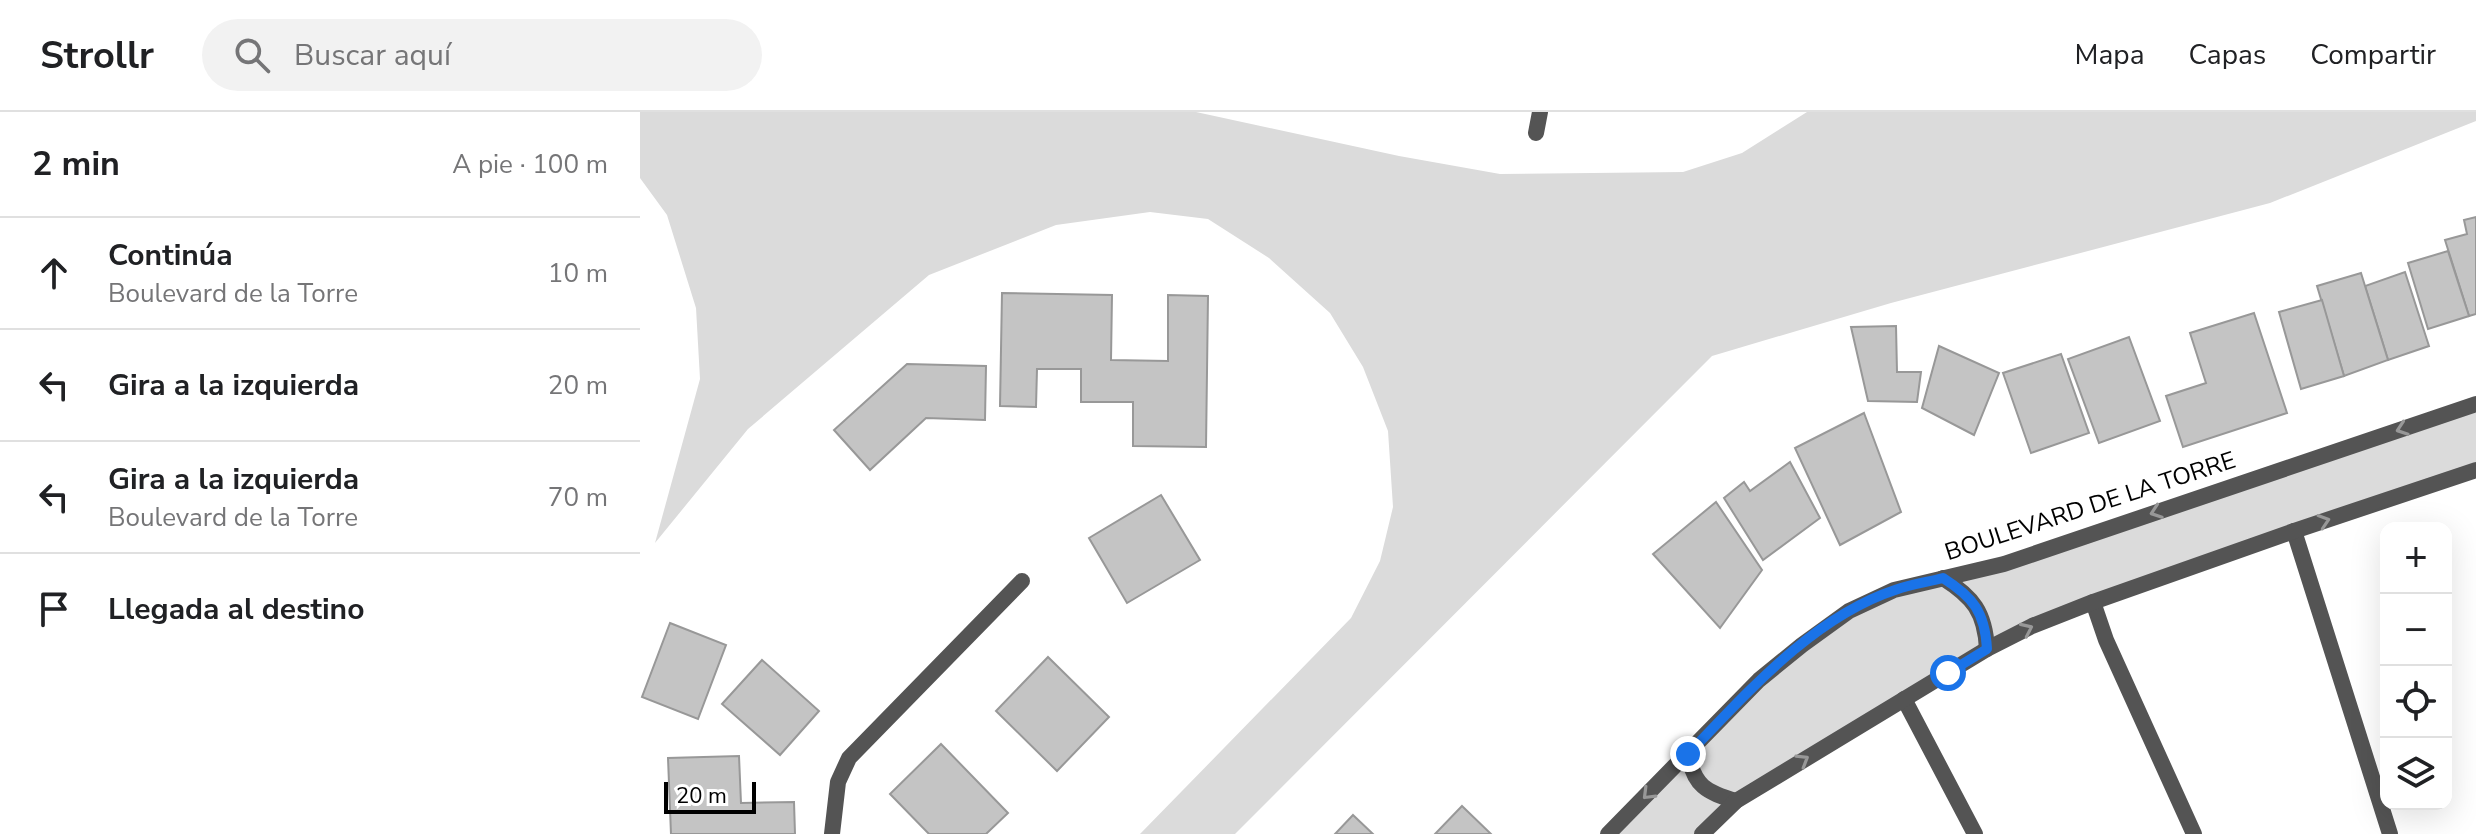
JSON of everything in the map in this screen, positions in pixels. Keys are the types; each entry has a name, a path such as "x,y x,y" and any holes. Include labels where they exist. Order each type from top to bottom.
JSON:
{"street":[{"path":"1536,133 1540,112"},
{"name":"BOULEVARD DE LA TORRE","path":"1608,834 1759,680 1849,611 1894,590 2004,564 2476,404"},
{"path":"1702,834 1736,801 1987,649 2093,602 2476,470"},
{"path":"2294,531 2390,834"},
{"path":"1943,578 1963,590 1976,605 1986,627 1987,649"},
{"path":"832,834 838,782 849,758 1022,581"},
{"path":"2093,602 2106,640 2194,834"},
{"path":"1904,699 1975,834"},
{"path":"1688,754 1691,772 1710,794 1736,801"}],"shaded area":[{"path":"640,112 1196,112 1399,156 1500,174 1683,172 1742,153 1807,112 2476,112 2476,121 2270,203 1891,303 1712,356 1235,834 1140,834 1351,618 1380,561 1393,507 1388,431 1363,367 1330,313 1269,258 1208,219 1150,212 1056,225 929,275 748,429 655,543 700,379 696,308 667,215 640,178"},
{"path":"2476,404 2476,470 2032,627 1852,730 1702,834 1608,834 1759,680 1849,611"}],"building":[{"path":"2476,217 2476,314 2469,316 2445,240 2467,234 2464,220"},
{"path":"2448,251 2469,316 2428,329 2408,263"},
{"path":"2405,272 2429,346 2388,360 2365,286"},
{"path":"2361,273 2388,360 2344,376 2317,286"},
{"path":"1002,293 1112,295 1111,360 1168,361 1168,295 1208,296 1206,447 1133,446 1133,402 1081,402 1081,369 1037,369 1036,407 1000,406"},
{"path":"2322,300 2344,376 2301,389 2279,312"},
{"path":"2254,313 2287,413 2183,447 2166,396 2206,383 2190,333"},
{"path":"1896,326 1897,372 1921,372 1917,402 1868,401 1851,327"},
{"path":"2129,337 2160,421 2099,443 2068,359"},
{"path":"1939,346 1999,373 1974,435 1922,408"},
{"path":"2061,354 2089,433 2031,453 2003,373"},
{"path":"907,364 986,366 985,420 926,418 870,470 834,430"},
{"path":"1864,413 1901,512 1840,545 1795,448"},
{"path":"1790,462 1820,518 1763,560 1724,498 1744,482 1750,491"},
{"path":"1161,495 1200,560 1127,603 1089,538"},
{"path":"1716,502 1762,570 1720,628 1653,554"},
{"path":"670,623 726,645 698,719 642,697"},
{"path":"1048,657 1109,717 1057,771 996,711"},
{"path":"762,660 819,711 780,755 722,704"},
{"path":"941,744 1008,813 986,834 929,834 890,794"},
{"path":"739,756 741,803 794,802 795,834 671,834 668,758"},
{"path":"1462,806 1491,834 1435,834"},
{"path":"1353,815 1373,834 1335,834"}],"route":[{"path":"1688,754 1759,680 1802,645 1849,611 1894,590 1943,578 1963,590 1976,605 1986,627 1987,649 1948,673"}]}
